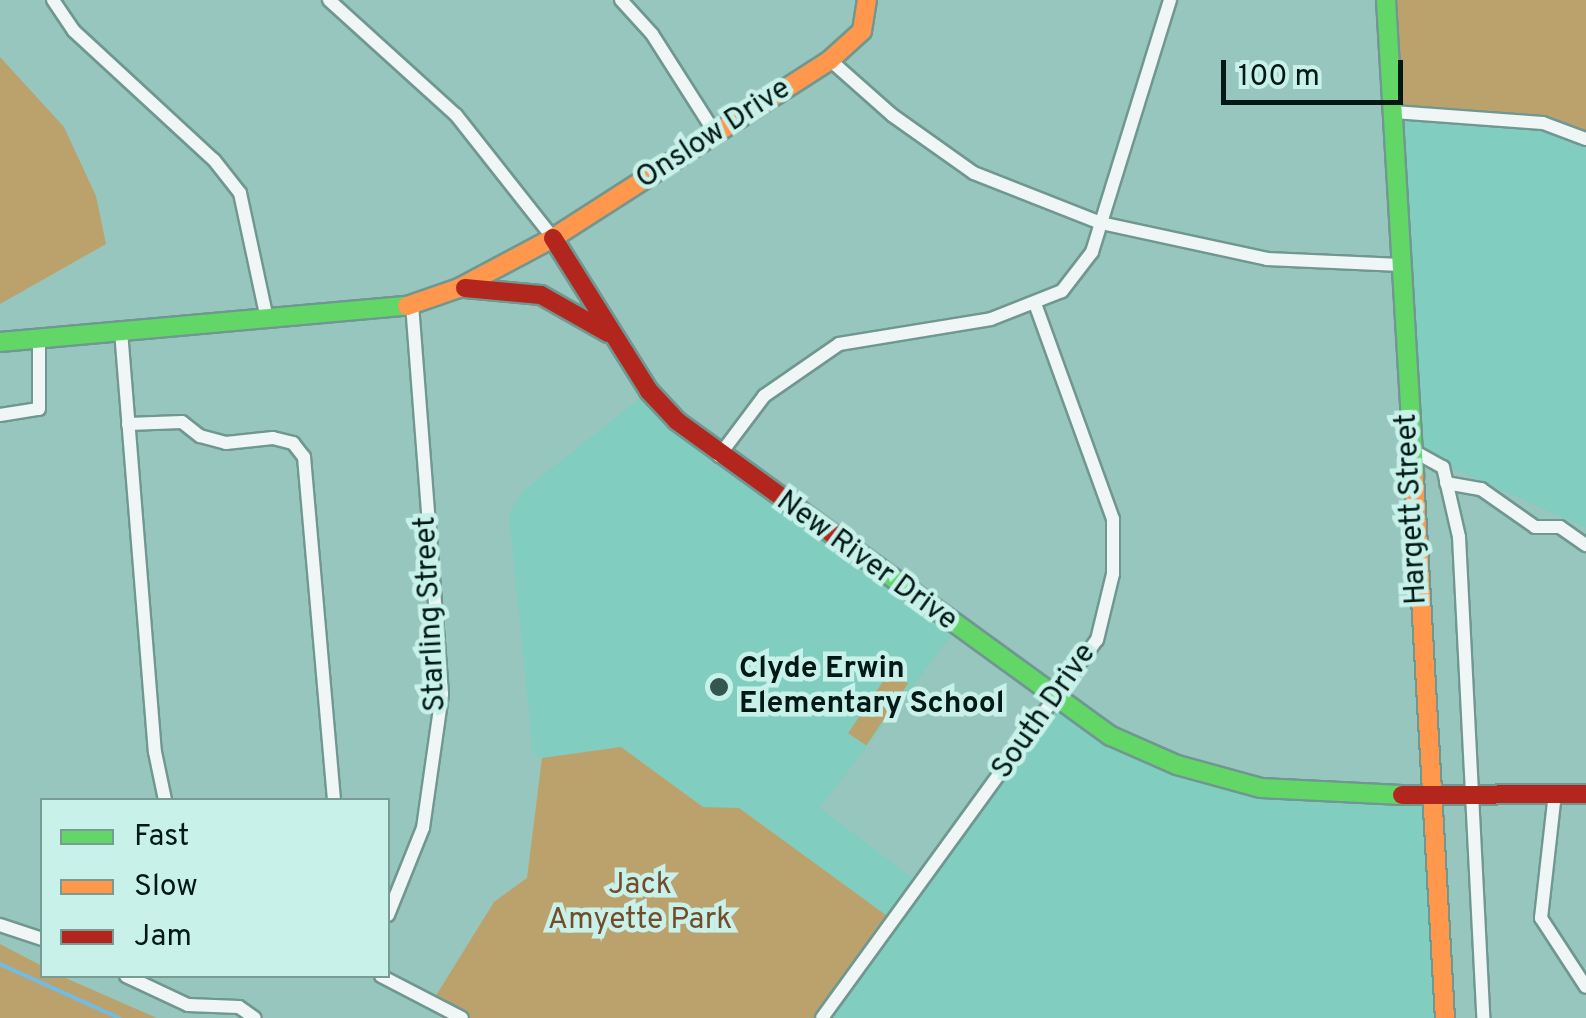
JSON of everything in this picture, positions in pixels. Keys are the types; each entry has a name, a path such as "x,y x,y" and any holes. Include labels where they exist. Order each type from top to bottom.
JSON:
{"street":[{"path":"53,0 74,31 214,160 240,193 267,319"},
{"name":"New River Drive","path":"329,0 456,116 553,238 649,391 719,456 1112,736 1238,784 1333,795 1586,794"},
{"path":"621,0 652,34 715,133"},
{"name":"Onslow Drive","path":"0,342 412,306 460,288 553,238 830,60 862,32 866,0"},
{"path":"719,456 764,396 839,344 945,329 1036,306 1062,291 1080,270 1101,222 1170,0"},
{"name":"Hargett Street","path":"1386,0 1428,795 1445,1018"},
{"path":"830,60 892,116 974,173 1101,222 1266,259 1401,265"},
{"path":"1394,112 1543,123 1586,140"},
{"path":"460,288 542,295 617,340"},
{"name":"Starling Street","path":"390,909 423,828 442,694 412,306"},
{"name":"South Drive","path":"822,1018 1097,640 1113,574 1113,519 1036,306"},
{"path":"120,331 155,752 165,798"},
{"path":"0,415 39,409 39,338"},
{"path":"128,424 182,422 200,436 226,443 273,438 293,442 304,457 334,798"},
{"path":"1410,450 1443,467 1459,537 1483,1018"},
{"path":"1446,483 1481,490 1535,528 1560,527 1586,546"},
{"path":"1555,794 1541,918 1586,987"},
{"path":"0,925 40,938"},
{"path":"130,978 188,1005 238,1007 256,1018"},
{"path":"385,978 462,1018"}],"shaded area":[{"path":"1394,112 1494,118 1586,139 1586,528 1410,449"},
{"path":"649,391 957,628 820,808 920,884 1057,700 1111,736 1238,784 1428,795 1445,1018 822,1018 739,808 704,808 621,747 542,758 533,753 509,514 523,491"}],"green space":[{"path":"1386,0 1586,0 1586,139 1570,132 1394,112"},
{"path":"0,57 64,127 96,196 106,244 0,304"},
{"path":"890,671 908,683 866,745 848,733"},
{"name":"Jack Amyette Park","path":"621,747 703,807 739,808 894,921 822,1018 462,1018 432,1002 494,902 527,878 542,758"},
{"path":"0,944 40,965 40,978 66,978 157,1018 0,1018"}],"waterway":[{"path":"0,964 119,1018"}],"traffic: fast":[{"path":"1386,0 1414,476"},
{"path":"0,342 407,306"},
{"path":"838,538 1111,736 1177,765 1261,788 1402,795"}],"traffic: slow":[{"path":"407,306 459,288 553,238 830,60 862,31 867,0"},
{"path":"1414,476 1445,1018"}],"traffic: jam":[{"path":"553,238 649,391 677,421 838,538"},
{"path":"465,288 541,295 608,333"},
{"path":"1402,795 1586,794"}],"place":[{"name":"Clyde Erwin Elementary School","path":"719,687"}]}
